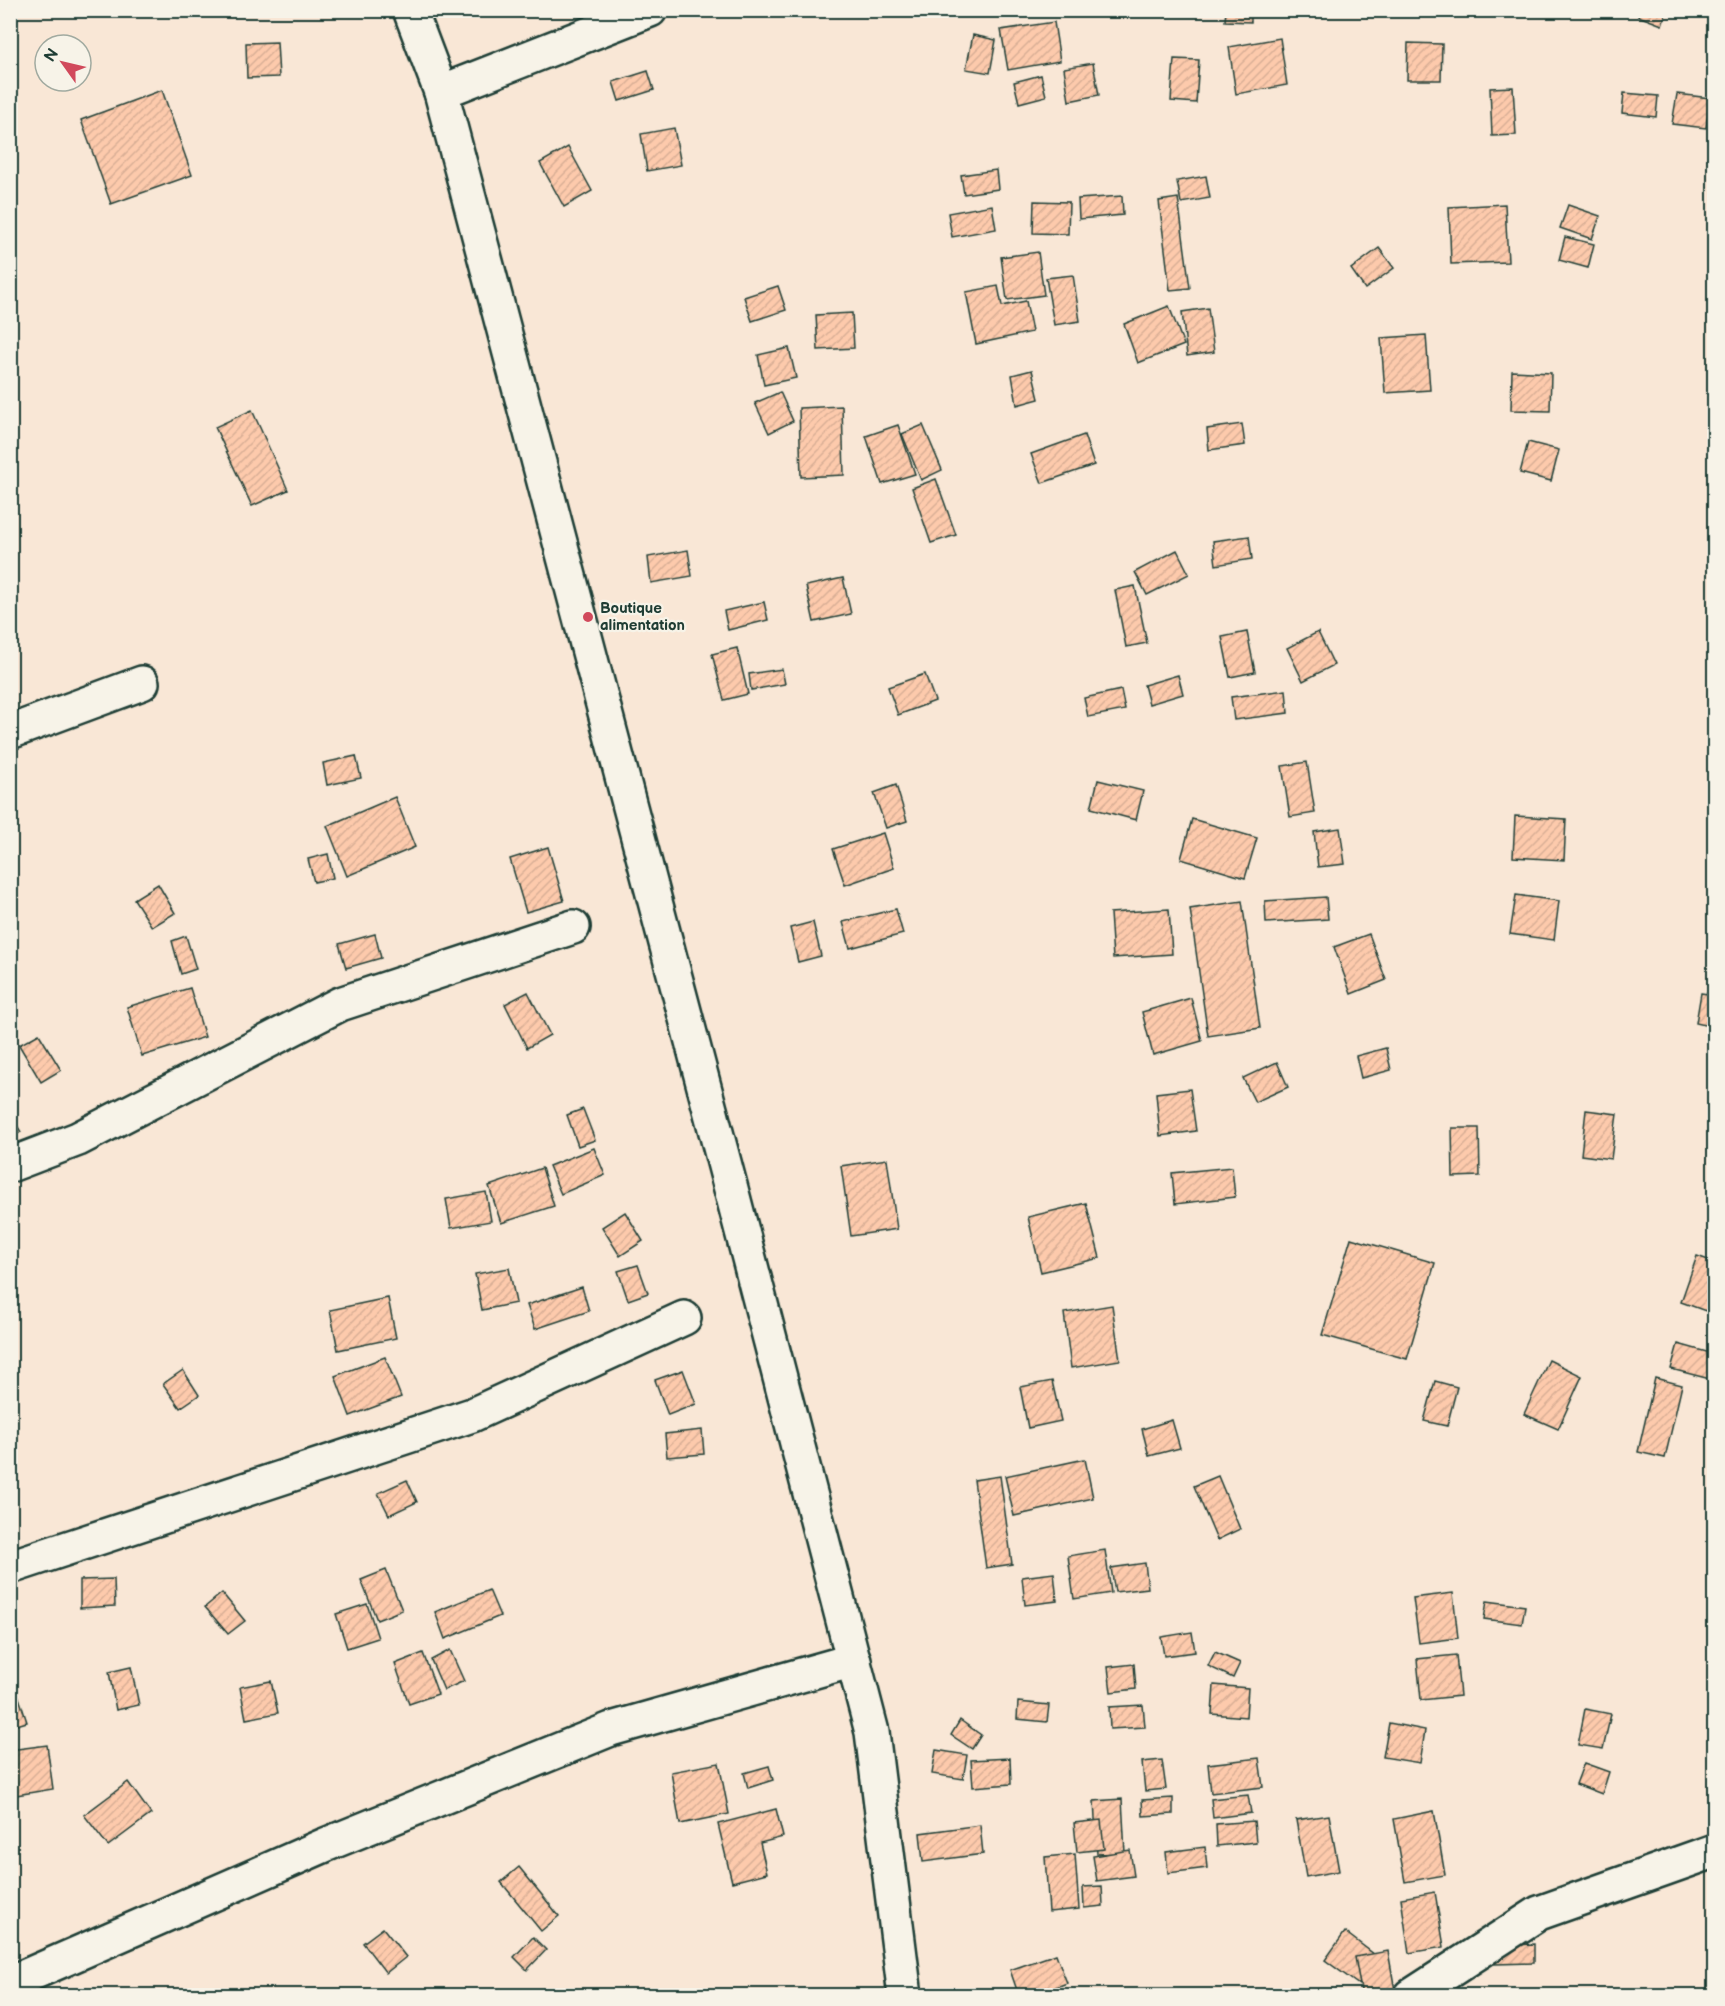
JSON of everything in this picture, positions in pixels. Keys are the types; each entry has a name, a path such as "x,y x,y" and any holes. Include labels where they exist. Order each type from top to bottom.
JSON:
{"street":[{"path":"410,10 441,92 872,1732 905,1995"},
{"path":"441,92 650,10"},
{"path":"10,732 142,684"},
{"path":"10,1165 78,1139 340,1004 573,927"},
{"path":"10,1567 472,1415 684,1318"},
{"path":"10,1983 325,1845 611,1729 854,1660"},
{"path":"1411,1995 1539,1913 1714,1851"}],"building":[{"path":"1226,10 1251,10 1251,22 1225,21"},
{"path":"1640,10 1667,10 1662,25 1638,16"},
{"path":"1054,22 1060,61 1008,70 1001,30"},
{"path":"973,35 996,40 990,73 966,69"},
{"path":"1280,38 1287,85 1236,94 1229,47"},
{"path":"277,42 279,77 247,78 246,43"},
{"path":"1408,43 1442,44 1441,80 1407,80"},
{"path":"1174,59 1199,60 1196,103 1171,101"},
{"path":"1093,63 1099,95 1069,101 1064,68"},
{"path":"648,71 654,90 619,101 613,82"},
{"path":"1041,75 1046,96 1019,103 1014,82"},
{"path":"1513,87 1516,135 1492,136 1490,88"},
{"path":"162,90 192,175 111,204 81,120"},
{"path":"1624,93 1658,96 1656,117 1622,113"},
{"path":"1677,94 1710,98 1706,128 1672,124"},
{"path":"674,128 681,165 647,171 641,134"},
{"path":"568,147 592,191 564,207 540,163"},
{"path":"996,170 998,189 964,194 961,175"},
{"path":"1206,176 1210,198 1181,203 1177,181"},
{"path":"1122,196 1123,215 1079,219 1078,199"},
{"path":"1178,198 1190,288 1170,290 1159,201"},
{"path":"1034,201 1069,202 1068,234 1033,233"},
{"path":"1505,204 1508,262 1451,264 1449,207"},
{"path":"992,205 996,229 952,237 948,213"},
{"path":"1568,205 1600,216 1592,239 1560,228"},
{"path":"1565,237 1594,244 1588,268 1559,260"},
{"path":"1379,248 1394,268 1365,289 1351,269"},
{"path":"1038,252 1044,295 1007,300 1001,257"},
{"path":"1073,275 1080,321 1054,325 1046,278"},
{"path":"778,286 786,310 752,321 744,297"},
{"path":"998,286 1002,306 1026,301 1032,332 976,344 966,292"},
{"path":"1169,306 1184,345 1138,363 1124,324"},
{"path":"1208,308 1214,352 1187,356 1182,312"},
{"path":"852,313 854,348 818,350 816,315"},
{"path":"1426,335 1430,390 1385,393 1381,338"},
{"path":"789,348 796,378 764,385 758,355"},
{"path":"1032,370 1039,399 1017,405 1012,375"},
{"path":"1512,371 1551,373 1550,411 1511,410"},
{"path":"780,392 793,421 769,433 755,403"},
{"path":"842,406 844,475 801,477 799,408"},
{"path":"252,410 288,490 252,506 215,427"},
{"path":"1242,424 1245,445 1209,450 1207,429"},
{"path":"898,425 915,474 882,484 866,436"},
{"path":"923,425 942,470 921,480 902,434"},
{"path":"1084,435 1094,465 1042,483 1031,454"},
{"path":"1528,442 1559,450 1551,481 1520,473"},
{"path":"936,479 956,535 931,543 912,488"},
{"path":"1249,536 1252,559 1216,565 1213,541"},
{"path":"688,550 692,576 651,583 648,557"},
{"path":"1177,550 1189,574 1147,595 1135,572"},
{"path":"843,578 851,614 814,622 806,586"},
{"path":"1135,586 1147,643 1126,647 1115,590"},
{"path":"764,602 768,620 728,630 724,611"},
{"path":"1247,632 1255,672 1230,677 1222,637"},
{"path":"1318,632 1334,665 1303,681 1287,648"},
{"path":"737,648 748,694 724,700 712,654"},
{"path":"782,669 785,684 751,690 749,674"},
{"path":"925,674 935,701 898,715 888,687"},
{"path":"1178,675 1183,694 1149,704 1144,685"},
{"path":"1121,690 1125,710 1088,717 1084,698"},
{"path":"1286,690 1288,713 1234,720 1231,697"},
{"path":"356,756 361,778 327,785 323,763"},
{"path":"1307,762 1315,813 1290,817 1282,766"},
{"path":"1098,780 1143,791 1136,820 1091,808"},
{"path":"896,785 907,821 886,828 874,793"},
{"path":"395,797 415,847 347,876 327,826"},
{"path":"1515,816 1566,819 1564,860 1513,857"},
{"path":"1192,819 1257,838 1245,878 1181,859"},
{"path":"1340,828 1345,864 1318,867 1314,832"},
{"path":"883,833 894,868 845,885 833,849"},
{"path":"548,847 564,901 526,912 510,859"},
{"path":"328,854 333,878 314,882 308,859"},
{"path":"158,884 175,913 152,927 134,899"},
{"path":"1516,895 1559,901 1554,940 1510,934"},
{"path":"1326,897 1328,919 1266,923 1265,901"},
{"path":"1242,901 1260,1028 1208,1036 1190,909"},
{"path":"896,909 903,934 850,948 843,922"},
{"path":"1169,909 1172,954 1113,958 1110,913"},
{"path":"813,922 821,956 798,962 790,928"},
{"path":"375,934 381,958 346,968 339,944"},
{"path":"1369,934 1386,980 1351,994 1334,947"},
{"path":"186,936 196,969 181,974 172,941"},
{"path":"190,988 205,1037 142,1056 127,1007"},
{"path":"528,992 550,1035 527,1048 505,1004"},
{"path":"1701,993 1714,995 1714,1027 1696,1023"},
{"path":"1191,998 1202,1041 1153,1055 1142,1012"},
{"path":"39,1034 61,1070 41,1082 19,1045"},
{"path":"1386,1048 1391,1070 1361,1078 1356,1056"},
{"path":"1277,1062 1288,1087 1255,1102 1243,1078"},
{"path":"1190,1089 1196,1131 1160,1136 1156,1093"},
{"path":"583,1109 595,1140 578,1146 567,1115"},
{"path":"1586,1110 1617,1114 1611,1159 1581,1155"},
{"path":"10,1114 21,1132 10,1138"},
{"path":"1452,1128 1479,1128 1480,1176 1453,1177"},
{"path":"594,1148 605,1175 561,1194 549,1166"},
{"path":"887,1159 897,1229 851,1236 841,1166"},
{"path":"1232,1167 1235,1197 1175,1204 1172,1173"},
{"path":"542,1168 554,1206 501,1223 489,1186"},
{"path":"486,1192 491,1221 451,1228 446,1199"},
{"path":"1086,1203 1100,1258 1041,1272 1028,1217"},
{"path":"625,1212 643,1241 620,1256 602,1227"},
{"path":"1351,1238 1435,1263 1407,1359 1322,1335"},
{"path":"1697,1256 1714,1262 1714,1314 1681,1302"},
{"path":"638,1265 648,1293 628,1300 618,1271"},
{"path":"509,1268 516,1303 482,1310 475,1274"},
{"path":"582,1287 589,1311 535,1329 527,1305"},
{"path":"388,1298 396,1338 338,1350 330,1310"},
{"path":"1112,1305 1120,1360 1071,1368 1064,1313"},
{"path":"1678,1344 1714,1354 1714,1380 1671,1369"},
{"path":"385,1357 401,1397 350,1416 335,1376"},
{"path":"1549,1360 1582,1376 1558,1429 1524,1414"},
{"path":"183,1370 199,1395 180,1408 163,1384"},
{"path":"683,1370 696,1404 668,1415 655,1380"},
{"path":"1655,1378 1682,1385 1665,1458 1638,1452"},
{"path":"1052,1381 1061,1421 1028,1428 1020,1387"},
{"path":"1435,1381 1457,1387 1447,1426 1424,1421"},
{"path":"1172,1420 1180,1448 1149,1456 1142,1429"},
{"path":"702,1430 704,1454 667,1457 665,1434"},
{"path":"1085,1459 1093,1498 1014,1516 1005,1476"},
{"path":"1000,1476 1012,1564 986,1568 974,1480"},
{"path":"1218,1476 1240,1529 1217,1540 1194,1486"},
{"path":"407,1480 417,1502 389,1515 378,1493"},
{"path":"1105,1550 1111,1593 1074,1599 1068,1556"},
{"path":"1145,1563 1148,1588 1115,1592 1111,1568"},
{"path":"386,1570 402,1610 377,1620 361,1580"},
{"path":"1054,1573 1057,1601 1025,1605 1022,1577"},
{"path":"114,1579 115,1606 80,1608 80,1580"},
{"path":"489,1590 500,1616 445,1639 435,1612"},
{"path":"222,1593 245,1621 228,1634 205,1607"},
{"path":"1453,1593 1458,1638 1419,1643 1413,1598"},
{"path":"1487,1601 1525,1606 1522,1624 1484,1619"},
{"path":"367,1604 378,1638 347,1648 336,1614"},
{"path":"1192,1632 1195,1652 1164,1656 1161,1637"},
{"path":"450,1650 464,1681 444,1690 431,1660"},
{"path":"1215,1652 1240,1663 1233,1678 1208,1666"},
{"path":"423,1653 438,1694 409,1704 395,1664"},
{"path":"1456,1655 1460,1696 1421,1700 1417,1659"},
{"path":"1134,1664 1136,1689 1111,1692 1108,1667"},
{"path":"131,1667 139,1705 116,1710 109,1672"},
{"path":"10,1670 27,1722 10,1727"},
{"path":"271,1681 278,1713 246,1719 240,1687"},
{"path":"1214,1685 1248,1688 1246,1717 1212,1714"},
{"path":"1018,1702 1049,1705 1047,1722 1017,1719"},
{"path":"1143,1705 1145,1727 1110,1729 1109,1707"},
{"path":"1585,1709 1611,1714 1603,1749 1578,1745"},
{"path":"960,1720 981,1735 972,1749 951,1735"},
{"path":"1389,1723 1425,1730 1420,1763 1383,1757"},
{"path":"47,1745 53,1789 10,1796 10,1750"},
{"path":"936,1750 967,1755 963,1779 932,1774"},
{"path":"1010,1758 1011,1784 973,1787 971,1760"},
{"path":"1259,1758 1263,1787 1211,1793 1208,1764"},
{"path":"1162,1760 1166,1789 1145,1791 1142,1762"},
{"path":"719,1763 729,1814 680,1824 671,1772"},
{"path":"1584,1763 1609,1772 1602,1794 1576,1784"},
{"path":"769,1766 773,1780 748,1788 744,1773"},
{"path":"128,1782 151,1814 108,1846 84,1815"},
{"path":"1248,1795 1251,1813 1213,1818 1211,1799"},
{"path":"1173,1798 1173,1814 1143,1816 1142,1800"},
{"path":"1122,1799 1125,1853 1097,1854 1094,1801"},
{"path":"776,1809 783,1837 760,1843 767,1873 732,1882 718,1824"},
{"path":"1434,1811 1445,1875 1405,1882 1394,1819"},
{"path":"1329,1815 1339,1871 1306,1877 1296,1820"},
{"path":"1101,1820 1104,1849 1077,1852 1074,1823"},
{"path":"1254,1821 1256,1842 1217,1846 1216,1824"},
{"path":"980,1825 983,1854 923,1862 920,1833"},
{"path":"1205,1847 1207,1868 1168,1873 1166,1852"},
{"path":"1130,1850 1134,1876 1097,1881 1093,1856"},
{"path":"1075,1854 1079,1909 1049,1912 1045,1857"},
{"path":"519,1867 559,1916 541,1931 501,1882"},
{"path":"1102,1886 1103,1906 1084,1908 1083,1887"},
{"path":"1435,1892 1444,1947 1409,1953 1401,1898"},
{"path":"383,1928 406,1957 386,1973 363,1943"},
{"path":"1345,1932 1379,1958 1359,1985 1325,1960"},
{"path":"533,1937 546,1950 527,1970 514,1957"},
{"path":"1534,1944 1534,1963 1495,1964 1494,1946"},
{"path":"1388,1951 1396,1996 1362,1996 1355,1957"},
{"path":"1056,1954 1067,1983 1033,1996 1019,1996 1010,1970"}],"place":[{"name":"Boutique alimentation","path":"588,617"}]}
